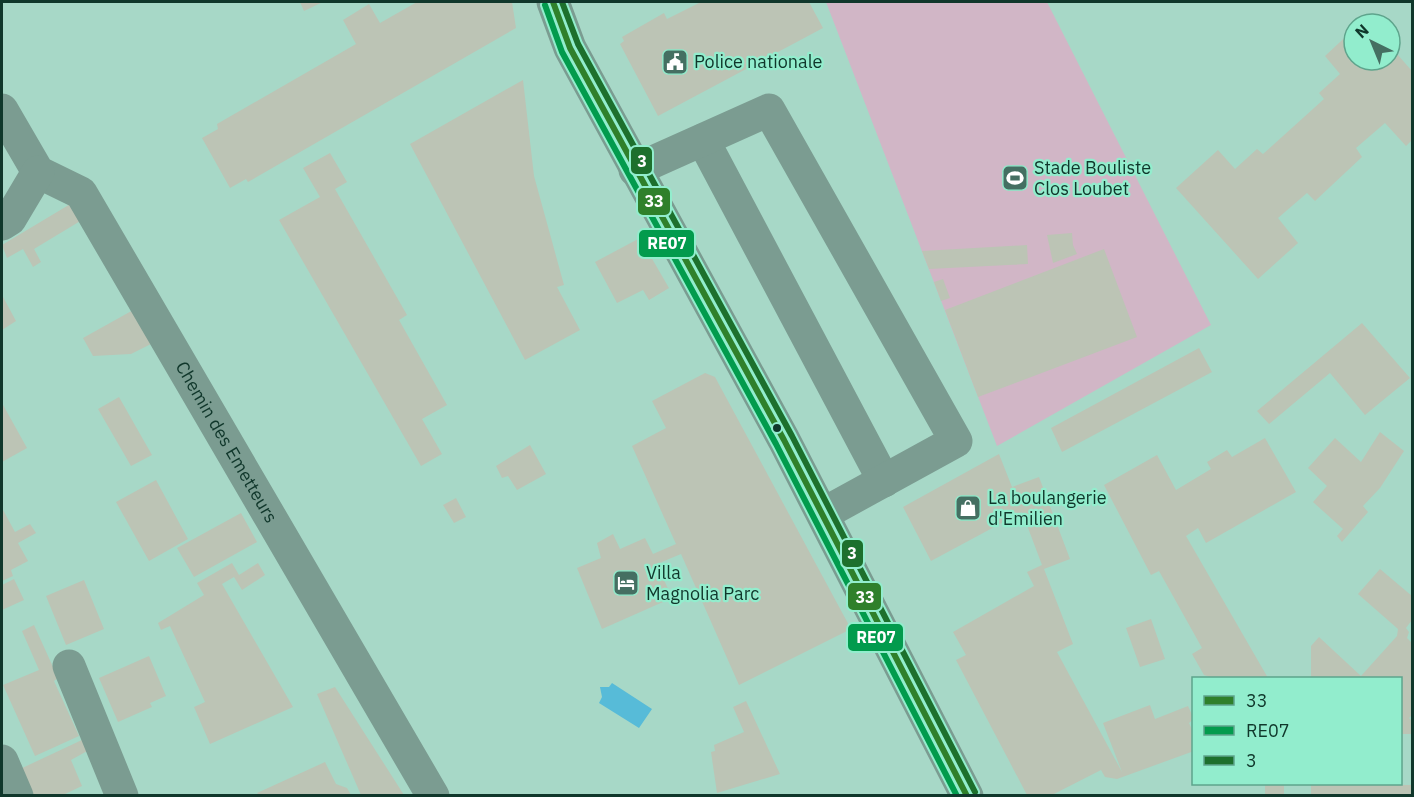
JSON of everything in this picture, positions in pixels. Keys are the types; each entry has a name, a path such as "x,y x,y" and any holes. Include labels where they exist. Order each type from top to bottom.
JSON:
{"street":[{"path":"553,2 570,48 823,514 967,795"},
{"path":"2,110 38,172 10,219 2,224"},
{"path":"635,170 769,110 956,441 823,514"},
{"path":"703,140 884,481"},
{"name":"Chemin des Emetteurs","path":"38,172 81,193 433,795"},
{"path":"69,666 122,795"},
{"path":"2,761 17,795"}],"shaded area":[{"name":"Stade Bouliste Clos Loubet","path":"826,2 1047,2 1211,325 997,446"}],"water":[{"path":"612,683 652,709 639,728 599,703 602,697 600,687 609,687"}],"building":[{"path":"300,2 323,2 304,11"},
{"path":"417,2 512,2 516,28 248,182 246,179 230,188 202,138 218,129 217,124 356,44 343,20 369,4 380,23"},
{"path":"701,2 809,2 823,28 658,116 620,44 624,41 622,37 664,13 667,19"},
{"path":"1342,40 1342,72 1402,72 1402,60 1412,71 1412,140 1406,146 1385,123 1356,148 1362,157 1315,201 1307,193 1278,218 1298,243 1258,279 1176,188 1218,150 1235,169 1257,149 1263,154 1324,99 1319,93 1340,74 1325,56"},
{"path":"523,80 534,176 564,285 557,287 580,330 525,360 410,144"},
{"path":"330,153 347,182 335,189 407,315 399,320 447,405 422,419 442,454 421,466 279,220 320,197 303,168"},
{"path":"72,203 82,220 34,249 41,262 33,267 23,249 7,258 2,245"},
{"path":"1072,233 1073,245 1077,254 1053,263 1047,235"},
{"path":"640,238 669,288 649,300 643,290 617,303 595,262"},
{"path":"1027,245 1028,264 929,269 922,251"},
{"path":"1104,249 1137,337 978,397 945,310"},
{"path":"943,279 950,298 941,301 934,282"},
{"path":"2,295 16,321 2,330"},
{"path":"135,309 155,342 131,354 93,356 83,338"},
{"path":"1362,323 1410,378 1365,415 1330,373 1269,424 1257,411"},
{"path":"1199,348 1212,372 1062,452 1051,428"},
{"path":"705,373 715,377 851,629 739,685 681,554 657,564 672,598 602,629 577,568 601,558 597,543 613,534 620,549 645,538 653,554 676,544 632,446 666,428 652,401"},
{"path":"119,397 152,455 131,466 98,409"},
{"path":"2,403 27,448 2,462"},
{"path":"1380,432 1404,451 1380,488 1363,506 1368,512 1342,542 1337,536 1343,529 1313,502 1327,486 1308,468 1335,438 1361,462"},
{"path":"1265,438 1296,492 1206,543 1198,528 1186,536 1267,677 1210,677 1204,675 1192,654 1202,648 1159,571 1151,575 1104,485 1157,455 1176,490 1211,469 1207,462 1227,450 1232,457"},
{"path":"530,445 546,474 517,490 508,476 502,478 496,466"},
{"path":"999,454 1012,487 1039,477 1070,559 1044,569 1073,644 1057,652 1122,772 1103,723 1150,705 1155,719 1188,706 1192,715 1192,721 1189,723 1192,730 1192,752 1117,779 1105,777 1101,770 1052,795 1027,795 956,660 966,655 953,632 1034,586 1027,572 1042,565 1022,512 931,561 903,507"},
{"path":"156,480 188,539 149,561 116,502"},
{"path":"456,498 466,517 454,523 443,505"},
{"path":"2,508 15,532 30,524 36,533 18,543 28,561 11,570 13,576 2,581"},
{"path":"241,513 257,542 194,577 177,548"},
{"path":"232,563 239,575 258,563 265,575 242,590 234,577 222,584 293,707 210,744 194,707 205,702 170,626 161,630 158,623 204,595 197,583"},
{"path":"1380,569 1412,596 1412,620 1406,628 1409,632 1407,638 1412,643 1412,715 1409,718 1412,721 1412,734 1402,734 1402,677 1311,677 1311,646 1319,637 1361,676 1397,636 1398,629 1358,594"},
{"path":"14,579 24,600 2,610 2,585"},
{"path":"84,580 104,629 66,645 46,596"},
{"path":"1151,619 1165,659 1140,667 1126,628"},
{"path":"34,625 58,678 54,681 79,736 35,756 3,685 39,670 22,631"},
{"path":"149,656 166,696 150,703 152,707 118,722 99,678"},
{"path":"335,687 404,795 361,795 317,694"},
{"path":"746,701 780,774 717,793 711,752 715,751 714,745 744,732 733,707"},
{"path":"84,739 89,750 71,760 82,786 63,795 29,795 18,770"},
{"path":"325,762 336,784 347,788 351,795 259,795 257,793"},
{"path":"1265,785 1284,785 1284,795 1265,795"},
{"path":"1311,785 1412,785 1412,795 1311,795"}],"transit line":[{"name":"33","path":"553,2 570,48 784,440 967,796"},
{"name":"3","path":"562,2 578,44 792,436 975,792"},
{"name":"RE07","path":"545,5 562,52 776,444 957,796"}],"place":[{"name":"Police nationale","path":"675,62"},
{"name":"Stade Bouliste Clos Loubet","path":"1015,178"},
{"name":"La boulangerie d'Emilien","path":"968,508"},
{"name":"Villa Magnolia Parc","path":"626,583"}]}
